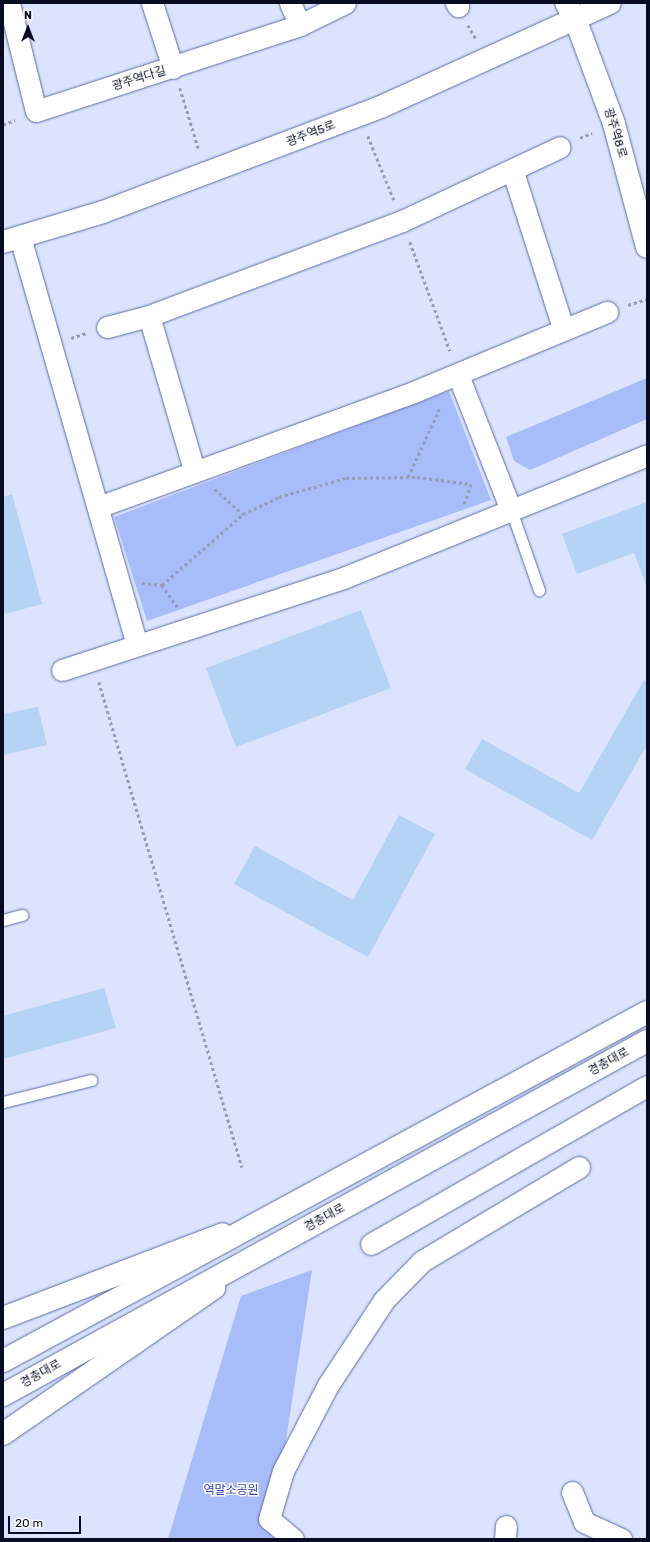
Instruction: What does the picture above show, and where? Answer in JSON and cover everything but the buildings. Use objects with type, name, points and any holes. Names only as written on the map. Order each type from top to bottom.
[{"type":"street","name":"광주역다길","points":[[9,3],[36,111],[173,68],[300,25],[345,3]]},
{"type":"street","points":[[152,3],[173,68]]},
{"type":"street","points":[[290,3],[300,25]]},
{"type":"street","name":"광주역5로","points":[[12,239],[103,212],[207,174],[383,106],[487,60],[571,12],[610,3]]},
{"type":"street","name":"광주역8로","points":[[571,12],[614,124],[647,247]]},
{"type":"street","points":[[107,327],[148,316],[395,224],[513,172],[560,148]]},
{"type":"street","points":[[513,172],[563,328]]},
{"type":"street","points":[[12,239],[51,344],[137,645]]},
{"type":"street","points":[[98,508],[194,470],[330,424],[458,374],[563,328],[606,312]]},
{"type":"street","points":[[148,316],[194,470]]},
{"type":"street","points":[[458,374],[511,510]]},
{"type":"street","points":[[62,670],[343,578],[647,455]]},
{"type":"street","points":[[3,1361],[647,1012]]},
{"type":"street","name":"경충대로","points":[[3,1395],[647,1041]]},
{"type":"street","points":[[371,1244],[647,1086]]},
{"type":"street","points":[[293,1539],[269,1520],[283,1471],[328,1385],[384,1300],[422,1261],[579,1167]]},
{"type":"street","points":[[3,1318],[273,1215]]},
{"type":"street","points":[[3,1434],[278,1243]]},
{"type":"street","points":[[572,1492],[584,1522],[621,1539]]},
{"type":"lane","points":[[511,510],[539,590]]},
{"type":"lane","points":[[3,920],[22,915]]},
{"type":"lane","points":[[3,1102],[91,1080]]},
{"type":"path","points":[[457,4],[487,60]]},
{"type":"path","points":[[173,68],[207,174]]},
{"type":"path","points":[[560,148],[614,124]]},
{"type":"path","points":[[51,344],[107,327]]},
{"type":"path","points":[[408,477],[442,403]]},
{"type":"path","points":[[464,528],[464,502],[471,484],[495,469]]},
{"type":"path","points":[[194,470],[243,514]]},
{"type":"path","points":[[120,584],[162,584],[243,514],[314,485],[346,478],[408,477],[471,484]]},
{"type":"path","points":[[162,584],[175,599],[186,629]]},
{"type":"path","points":[[93,660],[242,1167]]},
{"type":"green space","points":[[647,378],[647,419],[530,470],[514,461],[506,437]]},
{"type":"green space","points":[[449,391],[491,500],[147,621],[114,517]]},
{"type":"green space","name":"역말소공원","points":[[312,1270],[271,1539],[168,1539],[241,1296]]}]
